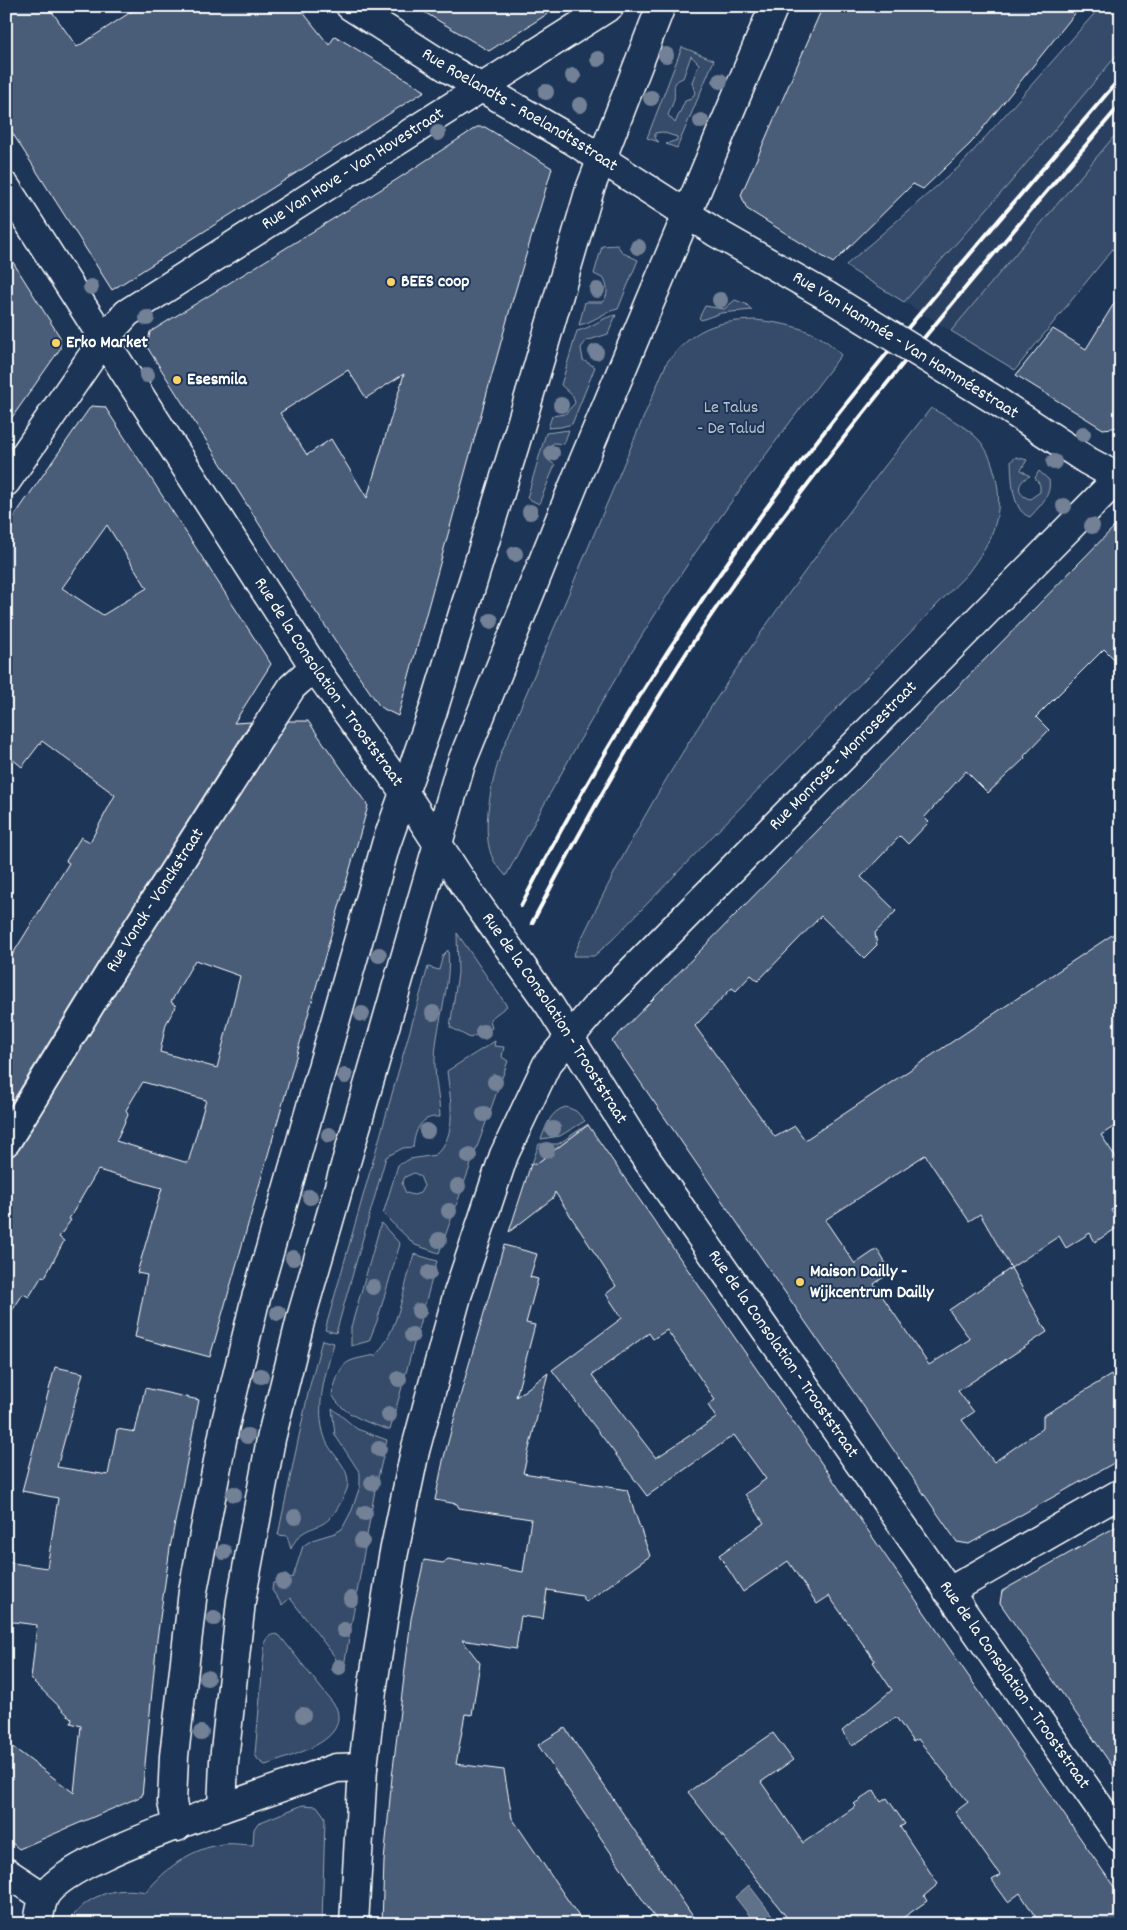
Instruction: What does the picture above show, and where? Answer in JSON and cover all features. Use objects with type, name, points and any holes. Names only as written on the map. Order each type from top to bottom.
[{"type":"street","name":"Rue Roelandts - Roelandtsstraat","points":[[350,6],[482,88],[601,158],[688,214]]},
{"type":"street","name":"Rue Van Hove - Van Hovestraat","points":[[6,482],[104,340],[127,313],[610,6]]},
{"type":"street","points":[[177,1827],[172,1802],[174,1756],[193,1591],[224,1430],[254,1305],[386,844],[433,711],[516,441],[590,189],[659,6]]},
{"type":"street","points":[[222,1808],[224,1761],[241,1601],[271,1439],[301,1318],[465,754],[581,467],[774,6]]},
{"type":"street","name":"Rue de la Consolation - Trooststraat","points":[[6,187],[314,667],[404,792],[438,845],[550,1006],[638,1147],[1121,1838]]},
{"type":"street","name":"Rue Van Hammée - Van Hamméestraat","points":[[688,214],[827,296],[995,400],[1088,461],[1120,477]]},
{"type":"street","name":"Rue Monrose - Monrosestraat","points":[[354,1924],[363,1767],[372,1691],[393,1557],[414,1450],[457,1296],[504,1155],[547,1064],[594,1009],[1120,477]]},
{"type":"street","name":"Rue Vonck - Vonckstraat","points":[[6,1142],[131,938],[292,686],[314,667]]},
{"type":"street","points":[[948,1592],[1121,1493]]},
{"type":"street","points":[[38,1924],[44,1898],[59,1881],[82,1866],[222,1808],[336,1768],[363,1767]]},
{"type":"street","points":[[6,1872],[44,1898]]},
{"type":"shaded area","points":[[1121,50],[1121,128],[951,331],[904,302],[1010,183]]},
{"type":"shaded area","points":[[749,1885],[779,1924],[756,1924],[735,1897]]},
{"type":"green space","points":[[1101,6],[1121,6],[1121,50],[1010,183],[904,302],[850,269],[846,265],[960,166]]},
{"type":"green space","points":[[682,47],[714,60],[677,148],[666,144],[677,140],[677,137],[662,132],[655,133],[655,138],[659,142],[647,138]],"holes":[[[691,56],[699,64],[692,82],[695,93],[691,99],[685,101],[675,123],[668,115],[674,99],[675,84],[683,78]]]},
{"type":"green space","points":[[1121,128],[1121,239],[1015,370],[951,331]]},
{"type":"green space","points":[[617,245],[623,253],[638,260],[618,309],[579,325],[585,302],[602,302],[607,294],[604,279],[594,274],[602,246]]},
{"type":"green space","points":[[735,300],[746,304],[752,310],[721,313],[701,320],[699,318],[705,306],[724,309]]},
{"type":"green space","points":[[616,315],[608,334],[586,341],[581,348],[583,360],[595,367],[572,424],[548,428],[552,416],[565,414],[575,403],[573,396],[561,385],[577,331]]},
{"type":"green space","name":"Le Talus - De Talud","points":[[756,320],[780,323],[802,329],[823,339],[841,355],[729,505],[667,595],[595,714],[506,876],[494,861],[490,850],[487,822],[494,777],[501,753],[667,362],[687,341],[706,329],[728,322]]},
{"type":"green space","points":[[931,408],[968,430],[979,440],[989,456],[997,483],[998,511],[995,524],[984,549],[967,574],[611,941],[594,956],[573,956],[607,886],[644,818],[730,678],[828,540]]},
{"type":"green space","points":[[569,430],[564,444],[554,443],[546,448],[547,459],[555,465],[539,504],[527,498],[546,433]]},
{"type":"green space","points":[[1016,457],[1027,460],[1021,470],[1030,476],[1020,484],[1020,491],[1025,497],[1030,499],[1040,492],[1040,485],[1035,478],[1039,471],[1049,480],[1047,496],[1030,517],[1019,508],[1014,493],[1011,461]]},
{"type":"green space","points":[[457,933],[507,1006],[490,1019],[492,1028],[470,1038],[450,1027],[458,973]]},
{"type":"green space","points":[[448,950],[448,979],[435,1051],[435,1072],[440,1117],[428,1118],[420,1125],[415,1135],[413,1147],[403,1148],[386,1157],[336,1333],[325,1330],[428,967],[439,970],[443,955]]},
{"type":"green space","points":[[495,1041],[494,1046],[504,1047],[502,1057],[508,1061],[439,1253],[415,1245],[383,1214],[398,1165],[410,1159],[435,1155],[443,1147],[450,1127],[451,1116],[447,1071]],"holes":[[[414,1173],[420,1176],[424,1186],[420,1193],[414,1195],[406,1193],[402,1184],[405,1177]]]},
{"type":"green space","points":[[566,1107],[576,1111],[585,1121],[560,1136],[541,1139],[553,1115]]},
{"type":"green space","points":[[588,1124],[530,1169],[539,1144],[558,1144]]},
{"type":"green space","points":[[381,1223],[400,1244],[377,1321],[369,1341],[351,1346],[351,1327]]},
{"type":"green space","points":[[414,1254],[437,1261],[390,1430],[349,1413],[336,1401],[332,1394],[338,1374],[345,1364],[376,1355],[384,1345],[400,1307]]},
{"type":"green space","points":[[322,1340],[334,1343],[322,1390],[322,1426],[328,1444],[347,1475],[347,1489],[335,1512],[329,1519],[304,1532],[295,1541],[291,1549],[287,1536],[278,1535],[309,1389]]},
{"type":"green space","points":[[332,1408],[357,1429],[387,1440],[375,1490],[344,1666],[338,1672],[331,1669],[336,1661],[335,1657],[290,1598],[282,1605],[272,1590],[273,1583],[293,1577],[303,1546],[312,1540],[342,1529],[352,1510],[360,1486],[360,1473],[335,1435]]},
{"type":"green space","points":[[276,1634],[280,1636],[336,1707],[338,1719],[335,1729],[318,1744],[265,1765],[258,1760],[255,1754],[265,1641],[269,1636]]},
{"type":"green space","points":[[303,1805],[317,1806],[325,1817],[322,1924],[68,1924],[83,1906],[101,1895],[123,1890],[146,1892],[169,1869],[196,1852],[222,1844],[253,1845],[254,1829],[258,1823]]},
{"type":"building","points":[[6,6],[48,6],[77,47],[140,6],[298,6],[329,45],[335,36],[425,91],[112,290],[6,123]]},
{"type":"building","points":[[414,6],[560,6],[489,51]]},
{"type":"building","points":[[823,6],[1081,6],[971,143],[923,189],[913,184],[833,263],[747,209],[741,195]]},
{"type":"building","points":[[477,127],[485,127],[552,168],[512,302],[398,716],[380,707],[299,587],[147,347],[150,332],[396,180]],"holes":[[[348,370],[366,398],[404,374],[367,498],[331,439],[307,455],[280,413]]]},
{"type":"building","points":[[6,251],[60,337],[60,349],[6,426]]},
{"type":"building","points":[[1121,292],[1121,427],[1103,429],[1016,375],[1053,329],[1086,349]]},
{"type":"building","points":[[91,406],[105,407],[271,664],[234,723],[251,722],[118,930],[6,1112],[6,965],[69,863],[66,861],[81,837],[90,842],[115,795],[42,741],[22,767],[6,754],[6,528]],"holes":[[[107,525],[147,588],[103,615],[62,588]]]},
{"type":"building","points":[[1121,520],[1121,666],[1104,649],[1036,717],[1049,730],[1024,756],[1025,758],[988,793],[966,771],[924,818],[929,822],[908,844],[900,836],[861,877],[896,911],[875,933],[877,945],[864,958],[821,916],[758,981],[751,975],[736,991],[732,988],[695,1026],[775,1137],[795,1126],[805,1140],[1121,929],[1121,1122],[1101,1135],[1121,1165],[1121,1204],[1111,1210],[1120,1226],[1095,1242],[1090,1233],[1066,1248],[1059,1236],[1011,1268],[1047,1332],[958,1391],[974,1412],[962,1420],[994,1462],[1043,1428],[1043,1416],[1111,1375],[1121,1393],[1121,1459],[969,1544],[957,1542],[612,1041]],"holes":[[[925,1155],[969,1221],[980,1214],[1011,1268],[949,1310],[970,1339],[929,1365],[874,1284],[891,1272],[877,1249],[855,1264],[825,1220]]]},
{"type":"building","points":[[288,721],[308,721],[368,806],[210,1357],[135,1337],[147,1275],[137,1273],[162,1188],[98,1170],[69,1219],[71,1220],[59,1237],[64,1241],[45,1277],[42,1276],[29,1297],[23,1294],[6,1320],[6,1158],[14,1155],[19,1150],[144,946]],"holes":[[[195,960],[240,976],[217,1068],[160,1052],[166,1024],[176,1006],[171,1002]],[[143,1082],[206,1100],[188,1163],[116,1141],[128,1115],[126,1110]]]},
{"type":"building","points":[[588,1125],[1121,1897],[1121,1924],[1040,1924],[1020,1893],[1008,1902],[992,1880],[1000,1875],[955,1812],[968,1802],[918,1739],[913,1742],[896,1717],[852,1746],[842,1731],[892,1690],[873,1662],[875,1661],[829,1596],[817,1604],[788,1561],[743,1592],[719,1555],[764,1523],[745,1494],[766,1479],[734,1435],[647,1496],[552,1370],[622,1318],[606,1294],[616,1286],[555,1192],[553,1198],[509,1232],[531,1164],[536,1164]],"holes":[[[667,1330],[715,1400],[708,1405],[716,1418],[656,1458],[592,1375],[649,1333],[653,1339]]]},
{"type":"building","points":[[504,1245],[537,1254],[530,1277],[538,1279],[526,1323],[535,1325],[516,1397],[548,1373],[523,1473],[627,1490],[650,1556],[586,1602],[582,1596],[547,1590],[543,1619],[521,1616],[516,1649],[462,1640],[480,1663],[472,1715],[465,1714],[456,1764],[504,1770],[512,1818],[584,1924],[382,1924],[384,1861],[392,1777],[411,1619],[424,1560],[443,1563],[448,1559],[523,1572],[531,1519],[459,1508],[457,1504],[435,1500],[443,1461],[467,1371]]},
{"type":"building","points":[[55,1367],[83,1373],[57,1467],[108,1475],[117,1429],[135,1432],[145,1388],[199,1400],[170,1548],[157,1639],[142,1796],[19,1849],[6,1838],[6,1742],[74,1793],[81,1726],[71,1723],[72,1719],[31,1679],[37,1625],[6,1621],[6,1562],[47,1568],[58,1498],[22,1491]]},
{"type":"building","points":[[1121,1524],[1121,1779],[1000,1603],[1002,1591]]},
{"type":"building","points":[[565,1728],[698,1924],[659,1924],[538,1745]]},
{"type":"building","points":[[773,1733],[793,1760],[761,1782],[803,1843],[856,1806],[854,1804],[874,1790],[881,1802],[887,1798],[905,1824],[900,1827],[938,1884],[924,1896],[927,1901],[894,1924],[792,1924],[688,1792]]},
{"type":"railway","points":[[521,906],[546,857],[628,715],[687,622],[749,532],[884,357],[1121,77]]},
{"type":"railway","points":[[532,923],[630,745],[672,675],[733,584],[840,443],[958,296],[1121,104]]},
{"type":"place","name":"BEES coop","points":[[391,282]]},
{"type":"place","name":"Erko Market","points":[[56,343]]},
{"type":"place","name":"Esesmila","points":[[177,380]]},
{"type":"place","name":"Maison Dailly - Wijkcentrum Dailly","points":[[800,1282]]}]
